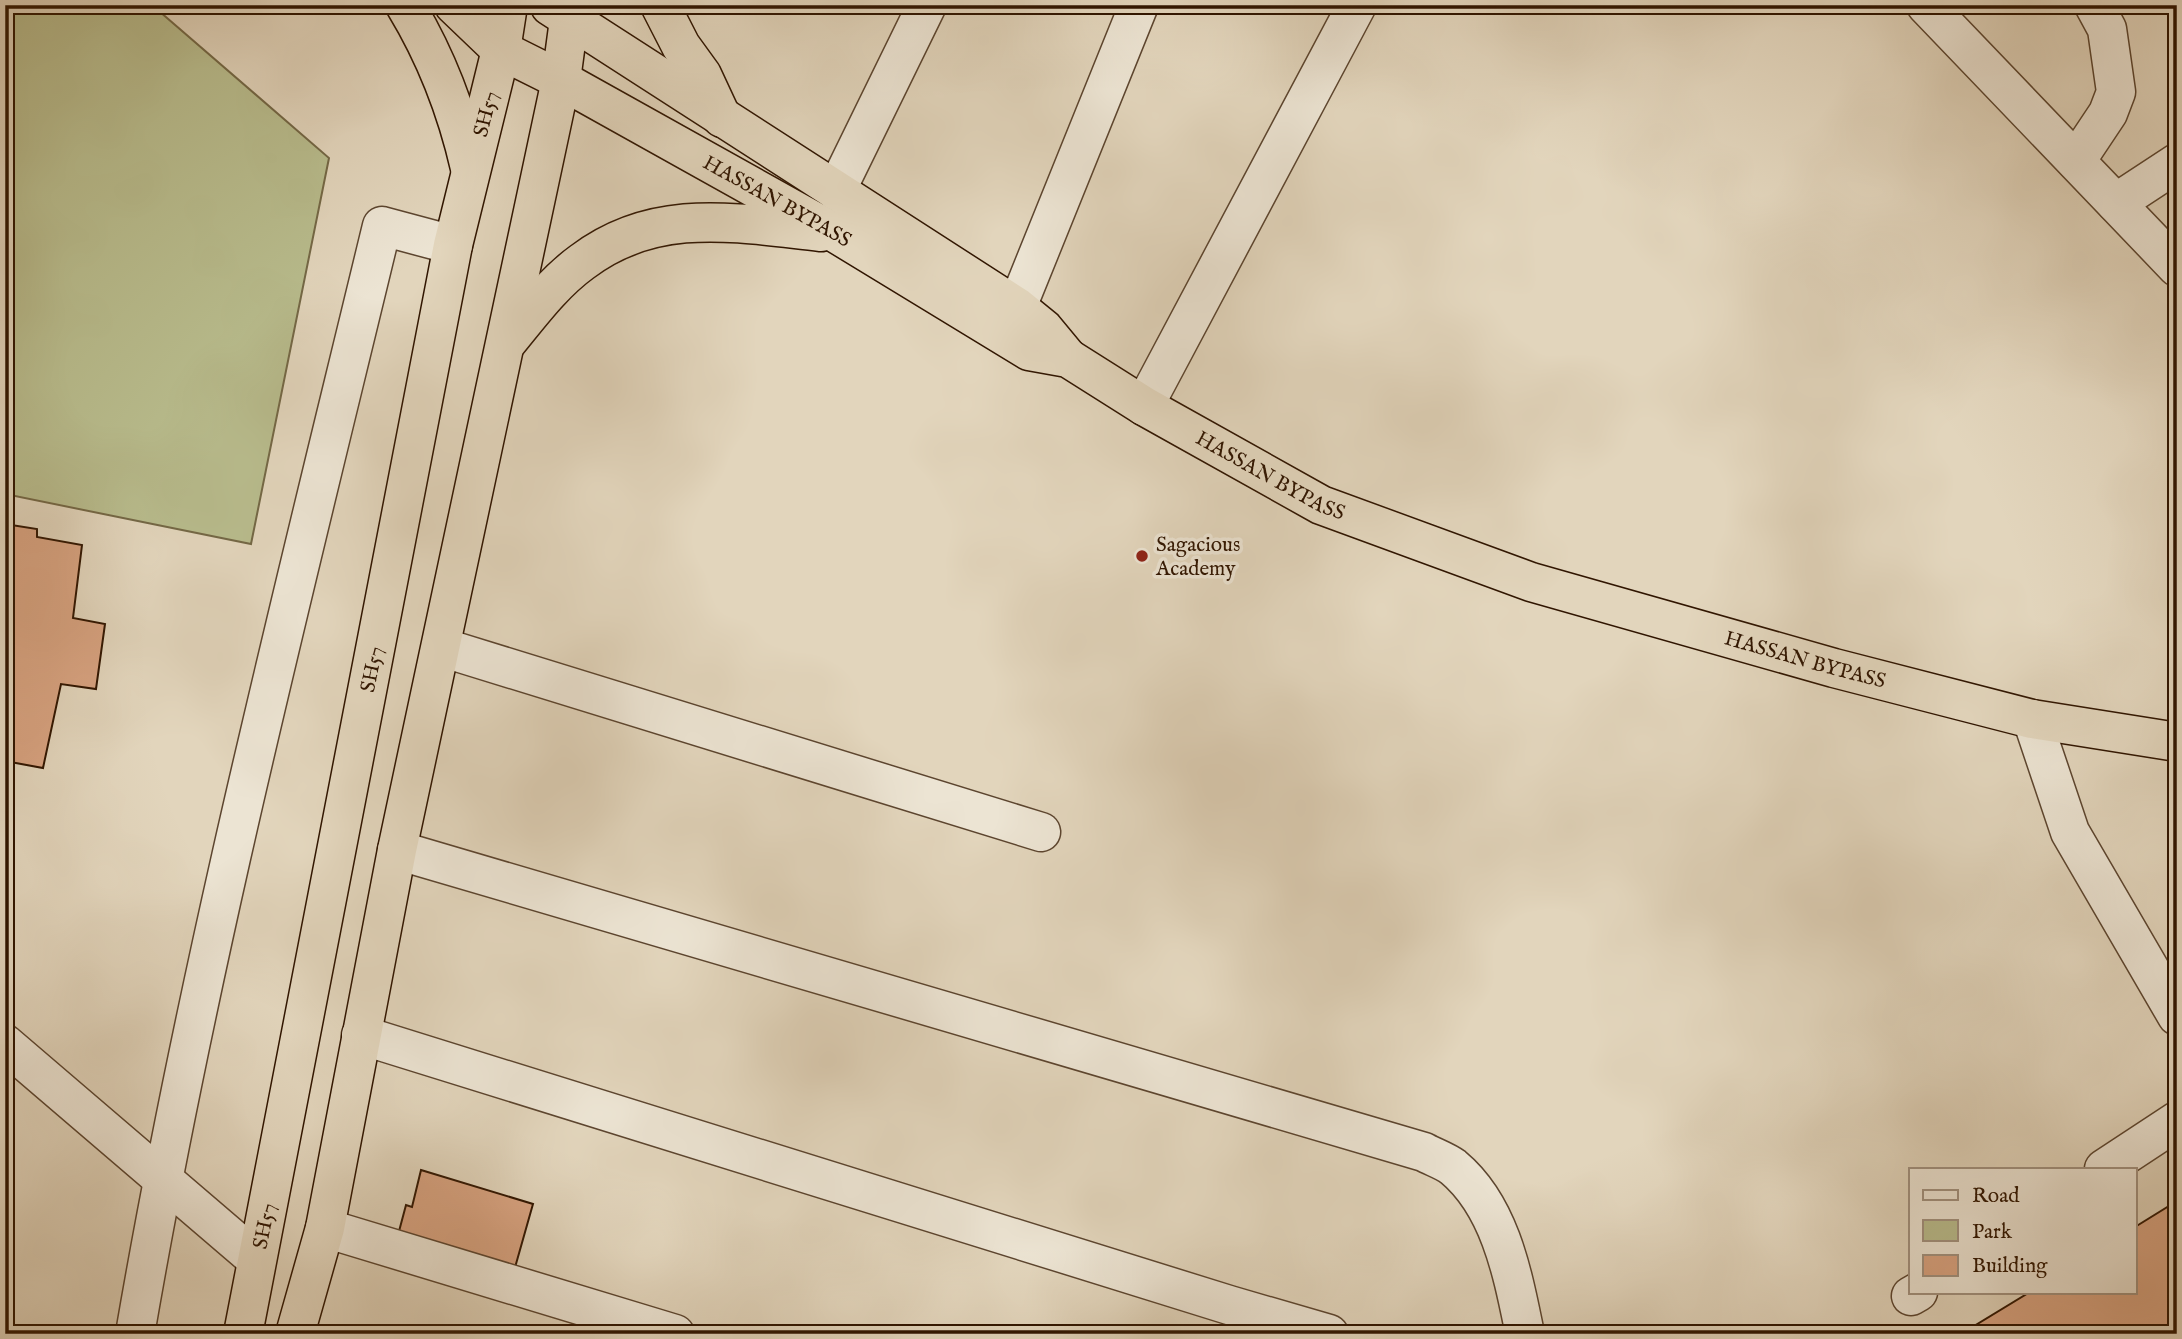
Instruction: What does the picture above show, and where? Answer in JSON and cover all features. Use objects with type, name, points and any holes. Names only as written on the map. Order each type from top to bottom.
[{"type":"highway","points":[[405,5],[439,71],[460,125],[471,173]]},
{"type":"highway","name":"HASSAN BYPASS","points":[[454,5],[501,50],[561,80],[837,234],[1029,351],[1068,358],[1143,406],[1321,505],[1531,582],[1834,667],[2032,719],[2177,742]]},
{"type":"highway","name":"SH57","points":[[243,1334],[453,245],[501,50],[508,5]]},
{"type":"highway","points":[[660,5],[681,46],[702,75],[722,118]]},
{"type":"highway","points":[[563,10],[722,118],[1017,307],[1044,329],[1068,358]]},
{"type":"highway","points":[[299,1332],[325,1228],[394,863],[561,80],[563,10]]},
{"type":"highway","points":[[506,344],[551,290],[582,262],[616,241],[651,228],[700,221],[837,234]]},
{"type":"highway","points":[[333,862],[394,863]]},
{"type":"street","points":[[836,191],[927,5]]},
{"type":"street","points":[[1017,307],[1139,5]]},
{"type":"street","points":[[1143,406],[1357,5]]},
{"type":"street","points":[[1926,5],[2177,267]]},
{"type":"street","points":[[2077,161],[2108,113],[2116,92],[2107,29],[2094,5]]},
{"type":"street","points":[[2116,202],[2177,163]]},
{"type":"street","points":[[135,1334],[162,1178],[241,812],[382,226],[453,245]]},
{"type":"street","points":[[441,647],[1041,832]]},
{"type":"street","points":[[2032,719],[2070,832],[2177,1016]]},
{"type":"street","points":[[394,863],[1424,1152],[1451,1165],[1474,1189],[1506,1248],[1525,1334]]},
{"type":"street","points":[[360,1035],[1329,1334]]},
{"type":"street","points":[[5,1044],[256,1259]]},
{"type":"street","points":[[2106,1168],[2177,1121]]},
{"type":"street","points":[[325,1228],[675,1334]]},
{"type":"green space","points":[[5,5],[152,5],[329,158],[251,544],[5,494]]},
{"type":"building","points":[[5,524],[37,529],[37,537],[82,545],[73,618],[105,624],[96,689],[61,684],[43,768],[5,761]]},
{"type":"building","points":[[421,1170],[533,1204],[514,1271],[398,1235],[406,1205],[412,1207]]},
{"type":"building","points":[[2177,1201],[2177,1334],[1961,1334],[2027,1294],[2136,1294],[2136,1226]]},
{"type":"place","name":"Sagacious Academy","points":[[1142,556]]}]
